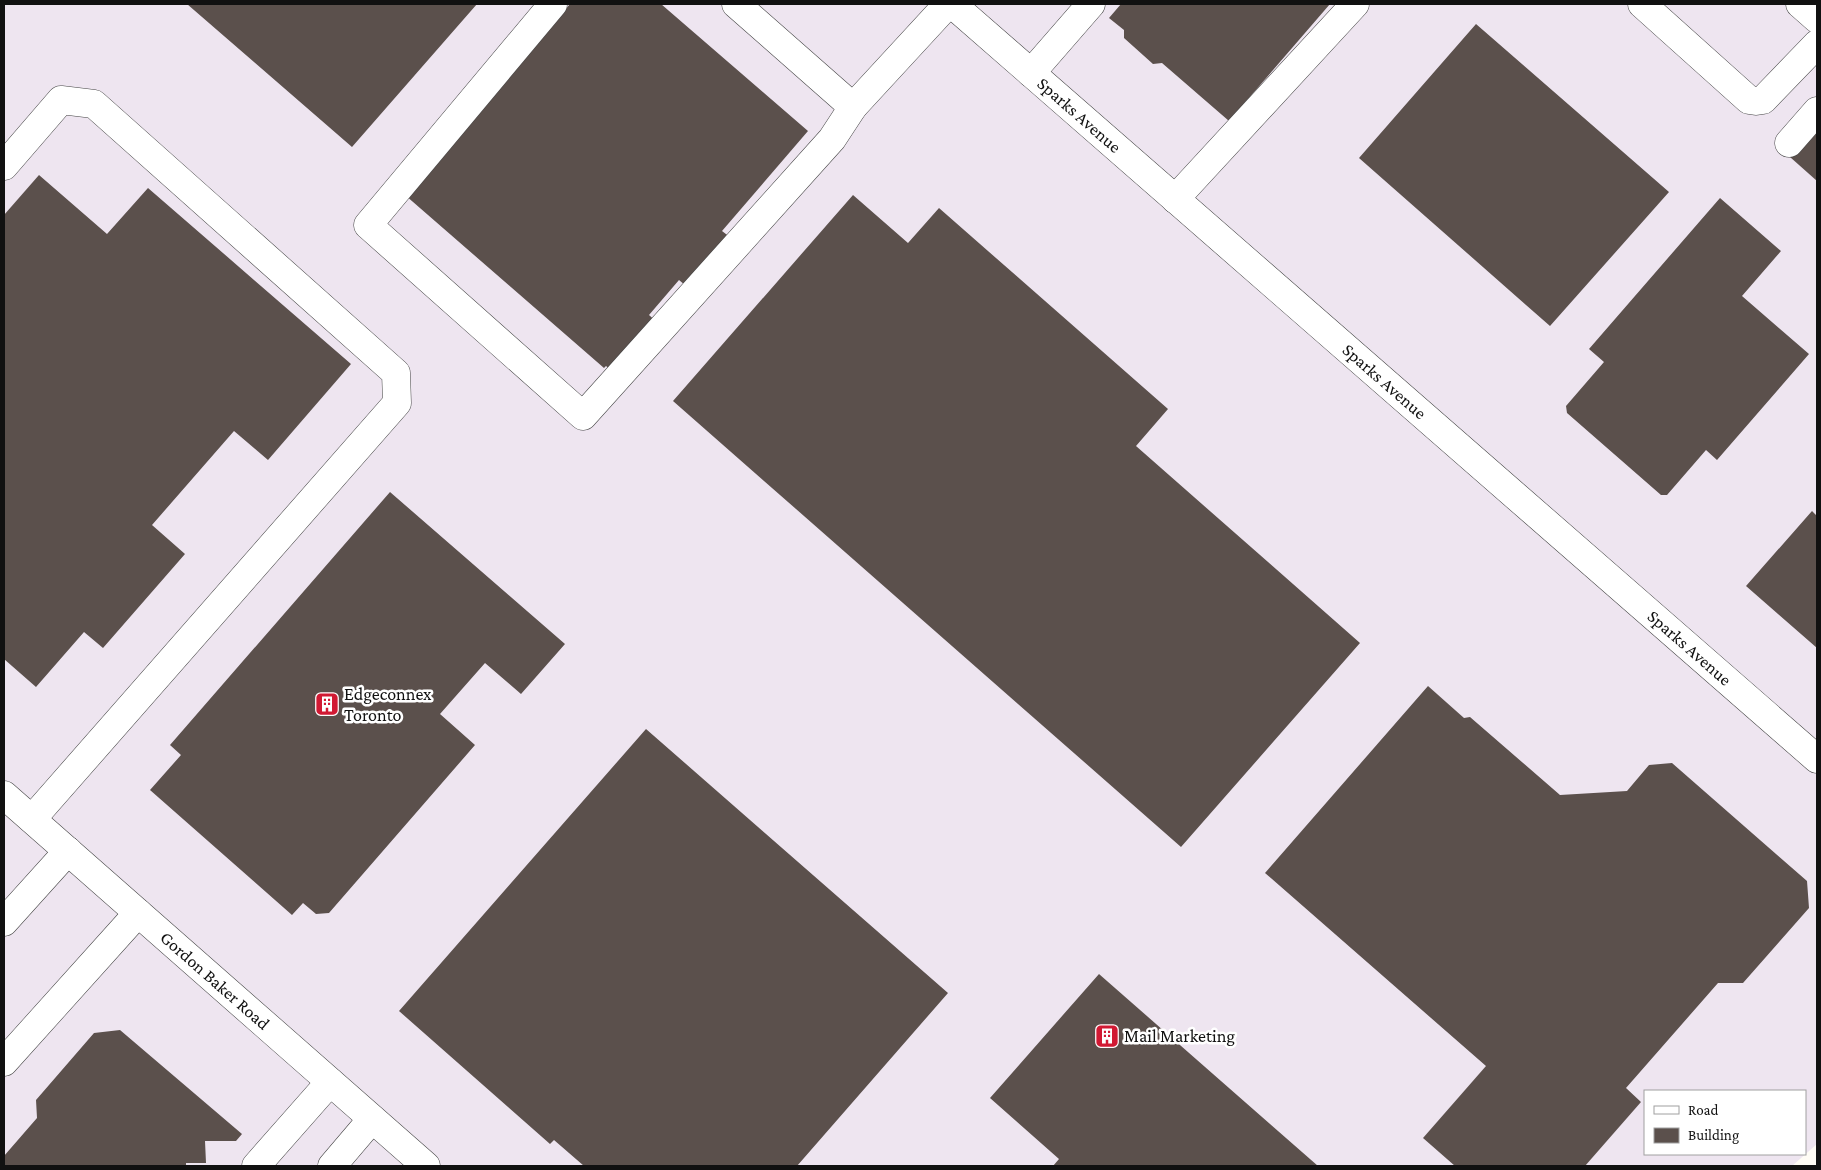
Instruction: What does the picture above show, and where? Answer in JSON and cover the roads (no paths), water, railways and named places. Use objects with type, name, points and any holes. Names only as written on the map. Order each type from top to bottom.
[{"type":"street","points":[[552,4],[368,225],[583,416],[832,138],[853,107],[953,4]]},
{"type":"street","points":[[736,4],[853,107]]},
{"type":"street","name":"Sparks Avenue","points":[[953,4],[1817,759]]},
{"type":"street","points":[[1031,73],[1091,4]]},
{"type":"street","points":[[1175,199],[1354,4]]},
{"type":"street","points":[[1642,4],[1749,100],[1756,102],[1763,100],[1772,92],[1817,44]]},
{"type":"street","points":[[1800,4],[1817,19]]},
{"type":"street","points":[[4,166],[60,100],[94,104],[396,372],[397,402],[32,819]]},
{"type":"street","points":[[1789,143],[1817,111]]},
{"type":"street","name":"Gordon Baker Road","points":[[4,795],[426,1166]]},
{"type":"street","points":[[4,922],[68,851]]},
{"type":"street","points":[[4,1062],[138,913]]},
{"type":"street","points":[[256,1166],[330,1082]]},
{"type":"street","points":[[332,1166],[372,1119]]},
{"type":"place","name":"Edgeconnex Toronto","points":[[327,704]]},
{"type":"place","name":"Mail Marketing","points":[[1107,1036]]}]
